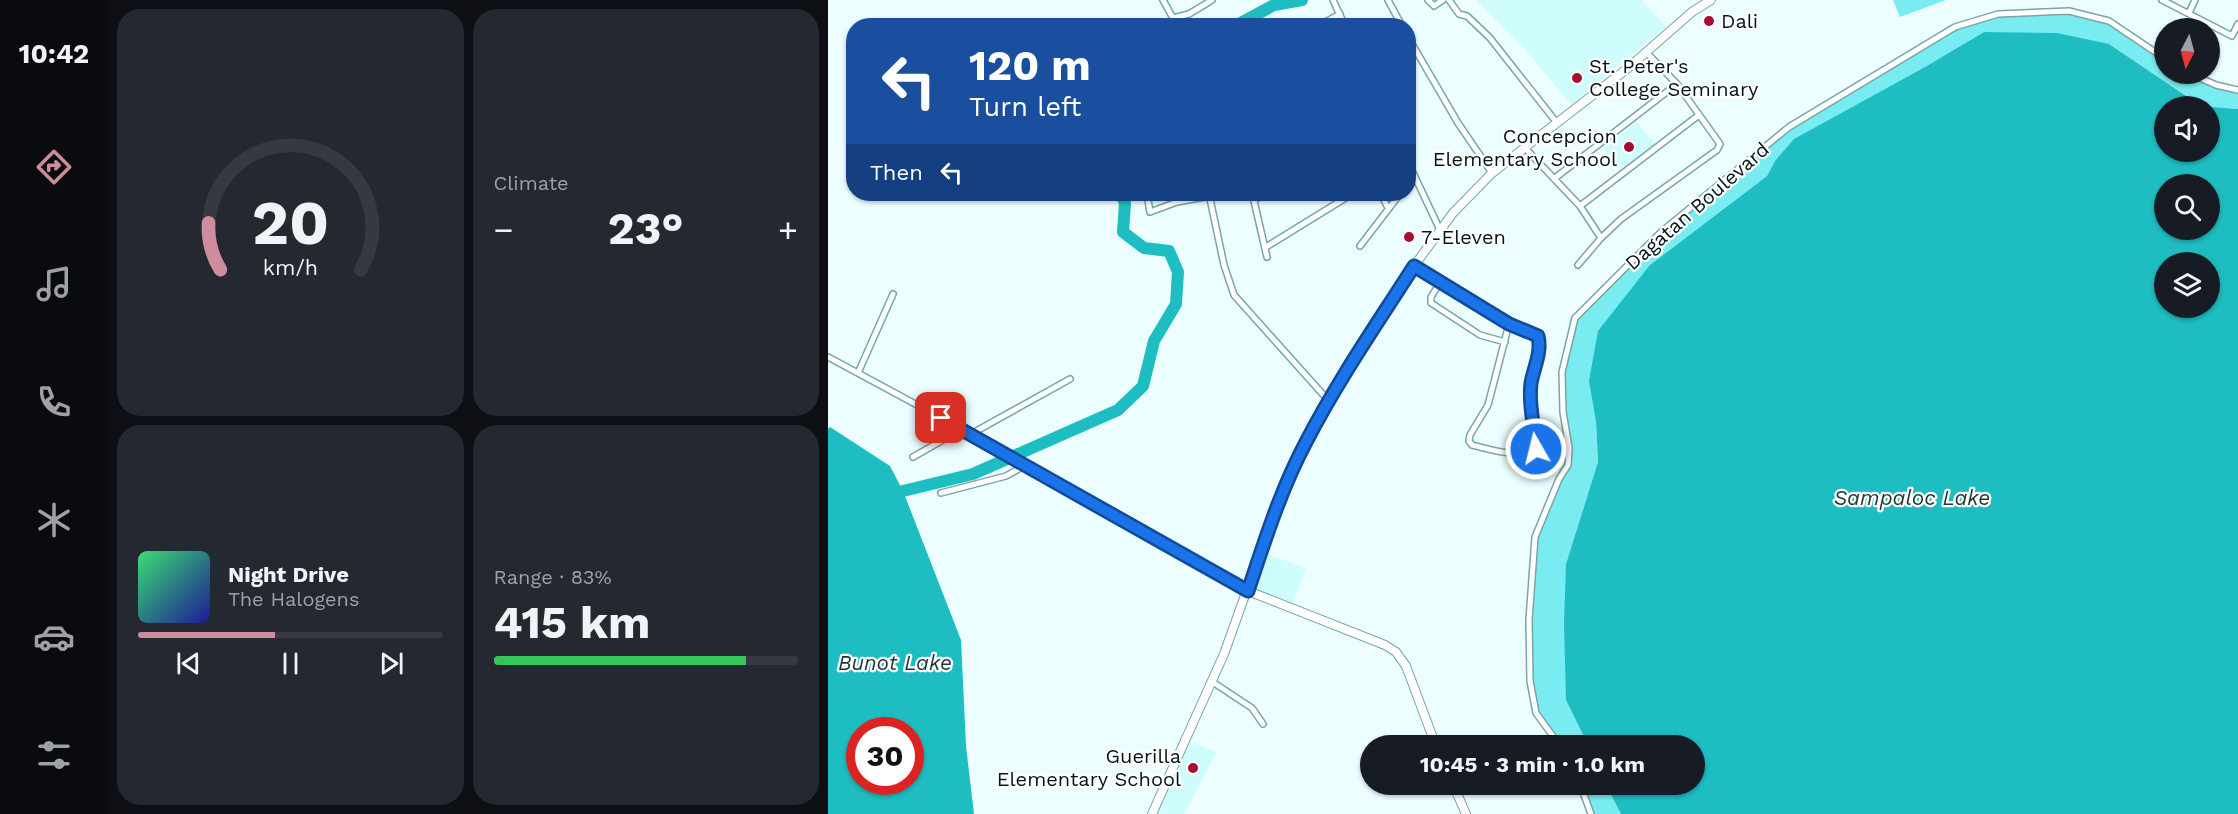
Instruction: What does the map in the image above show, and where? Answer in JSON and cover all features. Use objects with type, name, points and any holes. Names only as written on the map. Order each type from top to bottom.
[{"type":"main road","points":[[1152,814],[1224,654],[1279,500],[1305,444],[1328,400],[1414,266],[1453,213],[1492,174],[1558,124],[1692,12],[1711,0]]},
{"type":"main road","points":[[1248,591],[1385,645],[1396,652],[1410,676],[1432,735]]},
{"type":"main road","points":[[1458,795],[1466,814]]},
{"type":"street","points":[[1163,0],[1173,18],[1189,14],[1209,1]]},
{"type":"street","points":[[1333,0],[1342,18]]},
{"type":"street","points":[[1388,0],[1398,18]]},
{"type":"street","points":[[1428,0],[1434,6],[1443,0]]},
{"type":"street","points":[[1449,0],[1459,14],[1467,16],[1490,38],[1558,124]]},
{"type":"street","points":[[2162,0],[2232,36],[2238,24]]},
{"type":"street","points":[[2189,13],[2195,0]]},
{"type":"street","name":"Dagatan Boulevard","points":[[1552,735],[1536,713],[1530,681],[1529,610],[1535,537],[1559,479],[1569,465],[1569,448],[1563,412],[1562,372],[1575,318],[1661,232],[1789,127],[1955,27],[1998,14],[2069,11],[2109,21],[2154,51]]},
{"type":"street","points":[[1333,18],[1340,14]]},
{"type":"street","points":[[1416,51],[1458,123],[1492,174]]},
{"type":"street","points":[[1578,265],[1621,219],[1717,150],[1720,144],[1677,84],[1646,52]]},
{"type":"street","points":[[1555,178],[1677,84]]},
{"type":"street","points":[[2214,84],[2238,90]]},
{"type":"street","points":[[1580,206],[1699,115]]},
{"type":"street","points":[[1526,149],[1580,206],[1601,238]]},
{"type":"street","points":[[1416,179],[1440,230]]},
{"type":"street","points":[[1148,201],[1150,212],[1182,201]]},
{"type":"street","points":[[1210,201],[1224,265],[1234,295],[1328,400]]},
{"type":"street","points":[[1254,201],[1267,257]]},
{"type":"street","points":[[1266,247],[1341,201]]},
{"type":"street","points":[[1384,201],[1388,208]]},
{"type":"street","points":[[1360,246],[1394,201]]},
{"type":"street","points":[[1414,266],[1509,324],[1538,336],[1540,343],[1531,384],[1531,420],[1536,449],[1532,453],[1518,454],[1483,448],[1472,445],[1469,441],[1470,435],[1488,405],[1509,324]]},
{"type":"street","points":[[1440,281],[1431,297],[1431,303],[1480,335],[1505,342]]},
{"type":"street","points":[[858,373],[893,294]]},
{"type":"street","points":[[828,357],[971,434],[1248,591]]},
{"type":"street","points":[[971,434],[1070,379]]},
{"type":"street","points":[[913,457],[962,429]]},
{"type":"street","points":[[941,493],[1006,476],[1026,465]]},
{"type":"street","points":[[1211,681],[1252,708],[1263,724]]},
{"type":"street","points":[[1584,795],[1592,814]]},
{"type":"shaded area","name":"St. Peter's College Seminary","points":[[1477,0],[1641,0],[1666,26],[1572,105],[1526,51]]},
{"type":"shaded area","points":[[1893,0],[1946,0],[1900,17]]},
{"type":"shaded area","points":[[2069,11],[2109,21],[2154,51],[2154,74],[2109,44],[1984,32],[1775,161],[1767,176],[1650,265],[1596,421],[1598,462],[1566,564],[1566,700],[1583,735],[1552,735],[1536,713],[1530,681],[1529,620],[1535,537],[1559,479],[1568,465],[1562,372],[1575,318],[1661,232],[1789,127],[1955,27],[1998,14]]},
{"type":"shaded area","points":[[2168,84],[2214,84],[2238,90],[2238,109],[2220,108],[2220,96],[2186,96]]},
{"type":"shaded area","name":"Concepcion Elementary School","points":[[1637,122],[1656,146],[1621,172],[1603,148]]},
{"type":"shaded area","points":[[1267,554],[1306,568],[1293,603],[1255,589]]},
{"type":"shaded area","name":"Guerilla Elementary School","points":[[1194,743],[1217,752],[1184,814],[1161,814],[1157,811],[1186,746],[1191,748]]},
{"type":"shaded area","points":[[1584,795],[1611,795],[1621,814],[1591,814]]},
{"type":"water","name":"Sampaloc Lake","points":[[1984,32],[2057,33],[2109,44],[2154,74],[2154,84],[2168,84],[2186,96],[2154,96],[2154,162],[2220,162],[2220,108],[2238,109],[2238,814],[1621,814],[1611,795],[1705,795],[1705,735],[1583,735],[1566,700],[1564,624],[1566,564],[1598,462],[1596,421],[1589,381],[1598,331],[1650,265],[1767,176],[1775,161],[1794,139]]},
{"type":"water","name":"Bunot Lake","points":[[830,427],[890,466],[903,491],[961,640],[966,746],[974,814],[828,814],[828,429]]},
{"type":"waterway","points":[[1250,18],[1274,5],[1302,0]]},
{"type":"waterway","points":[[903,491],[973,474],[1118,410],[1143,386],[1154,341],[1176,304],[1178,272],[1169,251],[1144,248],[1123,232],[1124,201]]},
{"type":"place","name":"Dali","points":[[1709,21]]},
{"type":"place","name":"St. Peter's College Seminary","points":[[1577,78]]},
{"type":"place","name":"Concepcion Elementary School","points":[[1629,147]]},
{"type":"place","name":"7-Eleven","points":[[1409,237]]},
{"type":"place","name":"Guerilla Elementary School","points":[[1193,768]]},
{"type":"route","points":[[941,418],[1248,591],[1279,500],[1305,444],[1328,400],[1414,266],[1509,324],[1538,336],[1539,354],[1531,384],[1530,400],[1536,449]]}]
